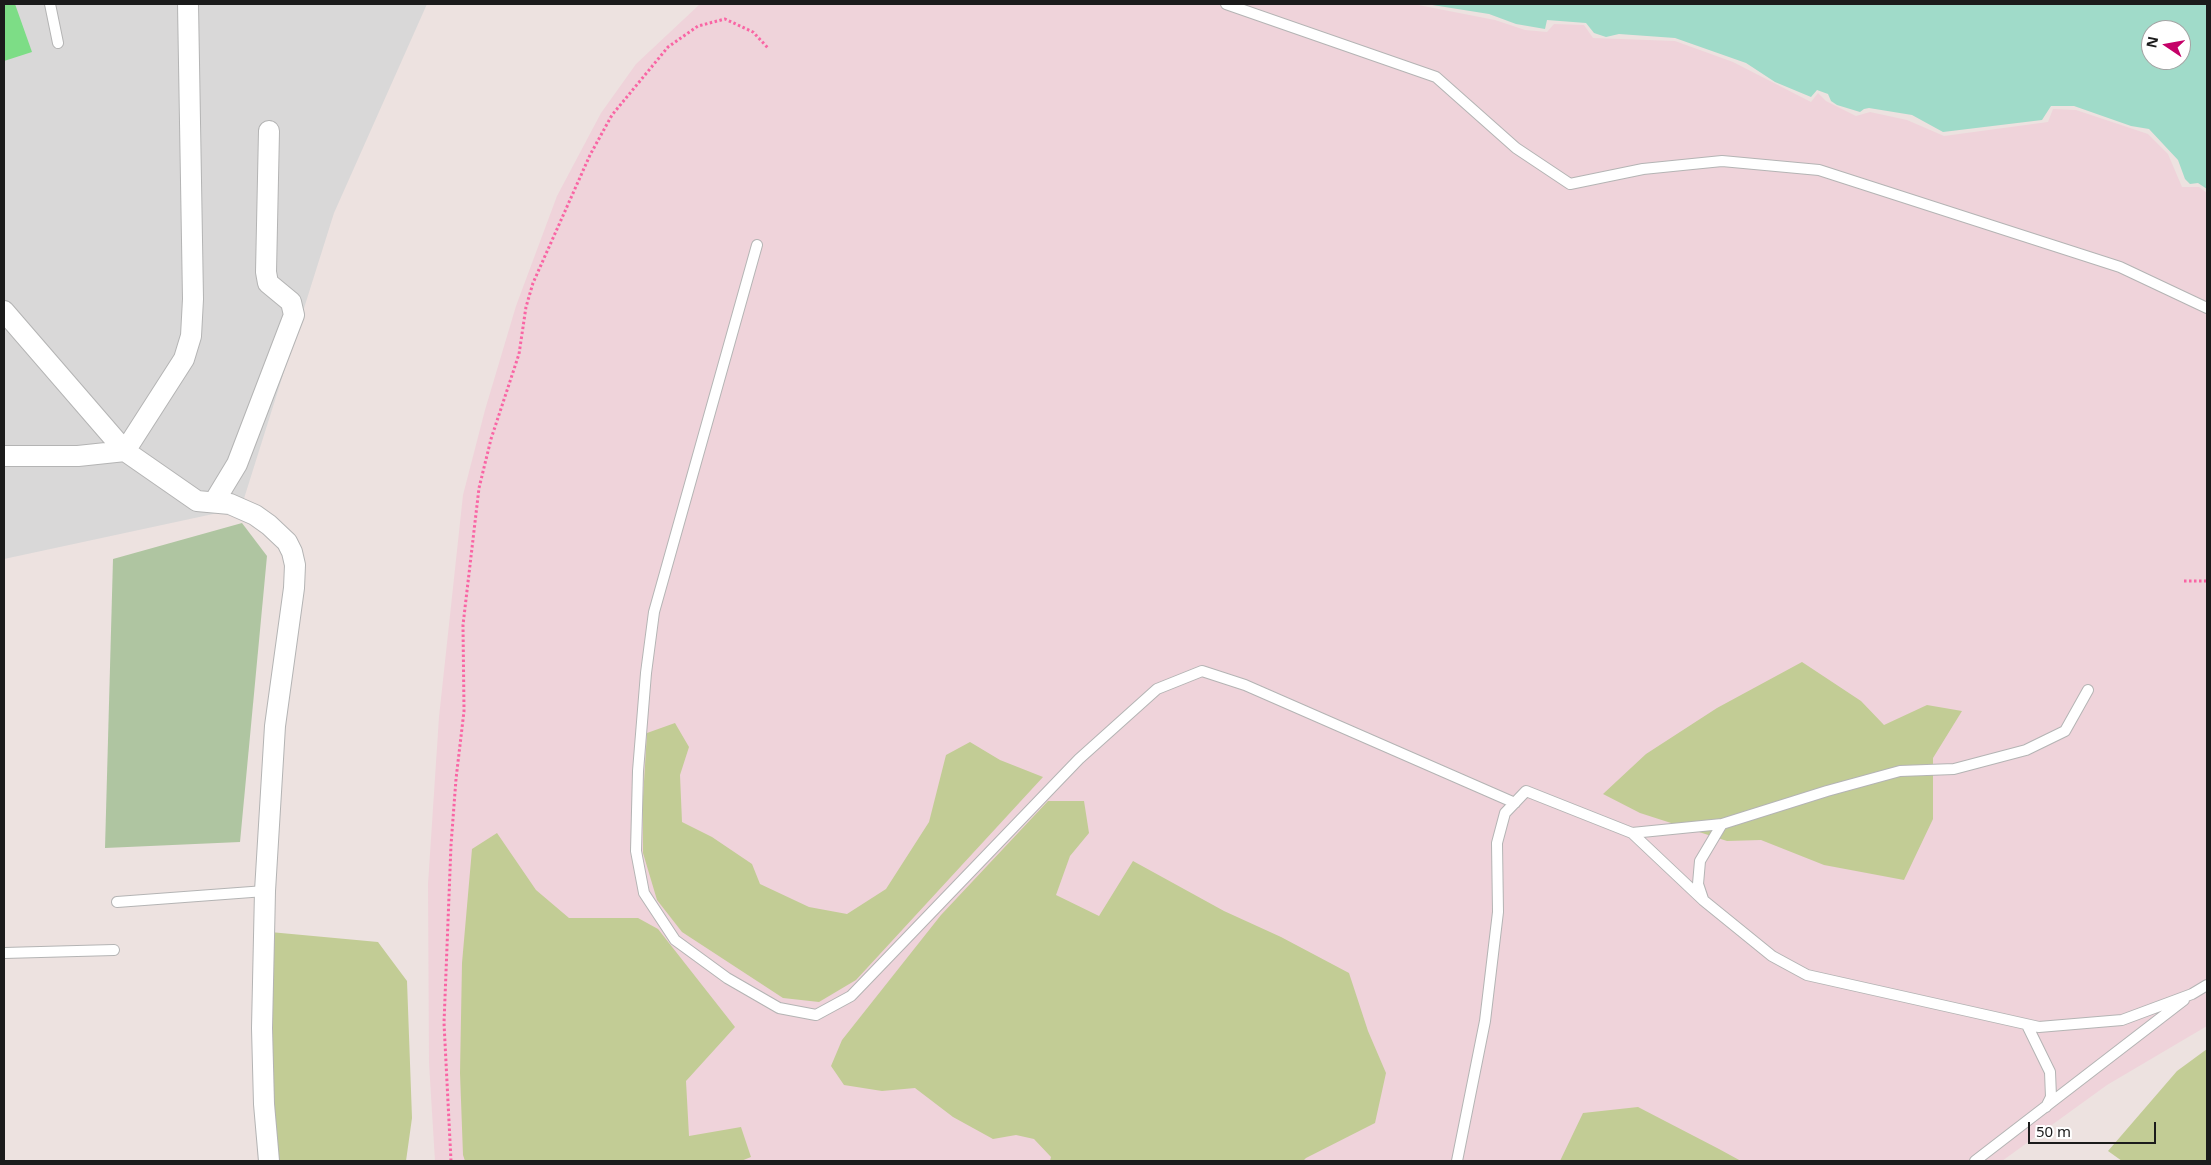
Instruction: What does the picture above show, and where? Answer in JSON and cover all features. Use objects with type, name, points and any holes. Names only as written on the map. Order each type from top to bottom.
[{"type":"street","points":[[125,451],[184,359],[191,336],[193,299],[188,4]]},
{"type":"street","points":[[214,502],[238,464],[294,315],[290,302],[268,284],[266,272],[269,131]]},
{"type":"street","points":[[4,311],[125,451],[197,501],[230,504],[269,524],[287,542],[292,552],[295,565],[294,588],[275,726],[265,891],[262,1028],[268,1161]]},
{"type":"street","points":[[4,456],[78,456],[125,451]]},
{"type":"lane","points":[[50,4],[58,42]]},
{"type":"lane","points":[[1226,4],[1436,77],[1516,148],[1570,184],[1643,169],[1722,161],[1819,170],[2120,268],[2207,308]]},
{"type":"lane","points":[[757,246],[654,612],[646,672],[638,780],[636,851],[644,893],[675,940],[727,978],[779,1008],[816,1015],[851,996],[1078,759],[1157,689],[1202,671],[1245,685],[1515,802]]},
{"type":"lane","points":[[1632,833],[1722,824],[1827,791],[1900,771],[1954,769],[2026,750],[2064,731],[2088,690]]},
{"type":"lane","points":[[1458,1161],[1485,1021],[1498,912],[1497,843],[1505,814],[1526,791],[1632,833],[1703,900],[1772,956],[1808,975],[2039,1028],[2122,1020],[2192,994]]},
{"type":"lane","points":[[1703,900],[1698,884],[1700,862],[1722,824]]},
{"type":"lane","points":[[117,902],[265,891]]},
{"type":"lane","points":[[4,953],[114,950]]},
{"type":"lane","points":[[1975,1161],[2192,994],[2207,985]]},
{"type":"lane","points":[[2027,1025],[2050,1072],[2051,1097],[2046,1107]]},
{"type":"path","points":[[451,1161],[444,1023],[451,845],[464,711],[463,625],[479,488],[491,440],[520,354],[528,299],[546,252],[590,155],[608,123],[668,47],[698,26],[725,19],[753,32],[768,48]]},
{"type":"path","points":[[2184,581],[2207,581]]},
{"type":"shaded area","points":[[4,4],[427,4],[334,213],[241,508],[4,559]]},
{"type":"shaded area","points":[[700,4],[1413,4],[1495,20],[1525,30],[1547,32],[1554,24],[1584,25],[1593,38],[1675,41],[1733,62],[1811,102],[1818,93],[1826,101],[1856,116],[1870,112],[1907,120],[1944,136],[2048,122],[2053,109],[2076,110],[2148,134],[2168,154],[2182,187],[2199,187],[2207,193],[2207,1026],[2107,1085],[2002,1161],[435,1161],[429,1063],[428,884],[439,717],[463,495],[485,410],[516,306],[557,196],[601,113],[636,64]]},
{"type":"shaded area","points":[[1426,4],[2207,4],[2207,189],[2198,183],[2190,184],[2185,179],[2178,160],[2149,129],[2131,126],[2074,106],[2051,106],[2042,120],[1943,132],[1912,115],[1869,108],[1860,112],[1837,105],[1831,101],[1828,94],[1817,90],[1811,97],[1775,82],[1746,63],[1675,38],[1619,34],[1606,37],[1594,33],[1586,23],[1547,20],[1545,29],[1516,24],[1489,14]]},
{"type":"shaded area","points":[[242,523],[267,556],[240,842],[105,848],[113,559]]},
{"type":"shaded area","points":[[1802,662],[1861,701],[1884,725],[1927,705],[1962,711],[1933,758],[1933,819],[1904,880],[1824,865],[1761,840],[1727,841],[1640,813],[1603,794],[1646,754],[1717,708]]},
{"type":"shaded area","points":[[675,723],[689,747],[680,775],[682,822],[712,837],[752,864],[760,884],[809,907],[847,914],[886,889],[929,822],[946,755],[970,742],[1000,760],[1043,777],[856,980],[819,1002],[783,998],[682,932],[657,900],[643,853],[643,798],[647,733]]},
{"type":"shaded area","points":[[1048,801],[1084,801],[1089,833],[1070,856],[1056,895],[1099,916],[1133,861],[1224,911],[1281,937],[1349,973],[1368,1031],[1386,1073],[1375,1123],[1303,1161],[1050,1161],[1051,1157],[1034,1139],[1016,1135],[993,1139],[953,1117],[915,1088],[882,1091],[844,1085],[831,1066],[842,1040],[941,915]]},
{"type":"shaded area","points":[[497,833],[536,890],[569,918],[638,918],[658,929],[735,1027],[686,1081],[689,1136],[741,1127],[751,1157],[741,1161],[465,1161],[463,1155],[460,1073],[462,963],[472,849]]},
{"type":"shaded area","points":[[270,932],[378,942],[407,981],[412,1118],[406,1161],[274,1161]]},
{"type":"shaded area","points":[[2207,1049],[2207,1161],[2122,1161],[2108,1151],[2177,1071]]},
{"type":"shaded area","points":[[1638,1107],[1741,1161],[1560,1161],[1583,1113]]},
{"type":"green space","points":[[4,4],[15,4],[32,52],[4,61]]}]
